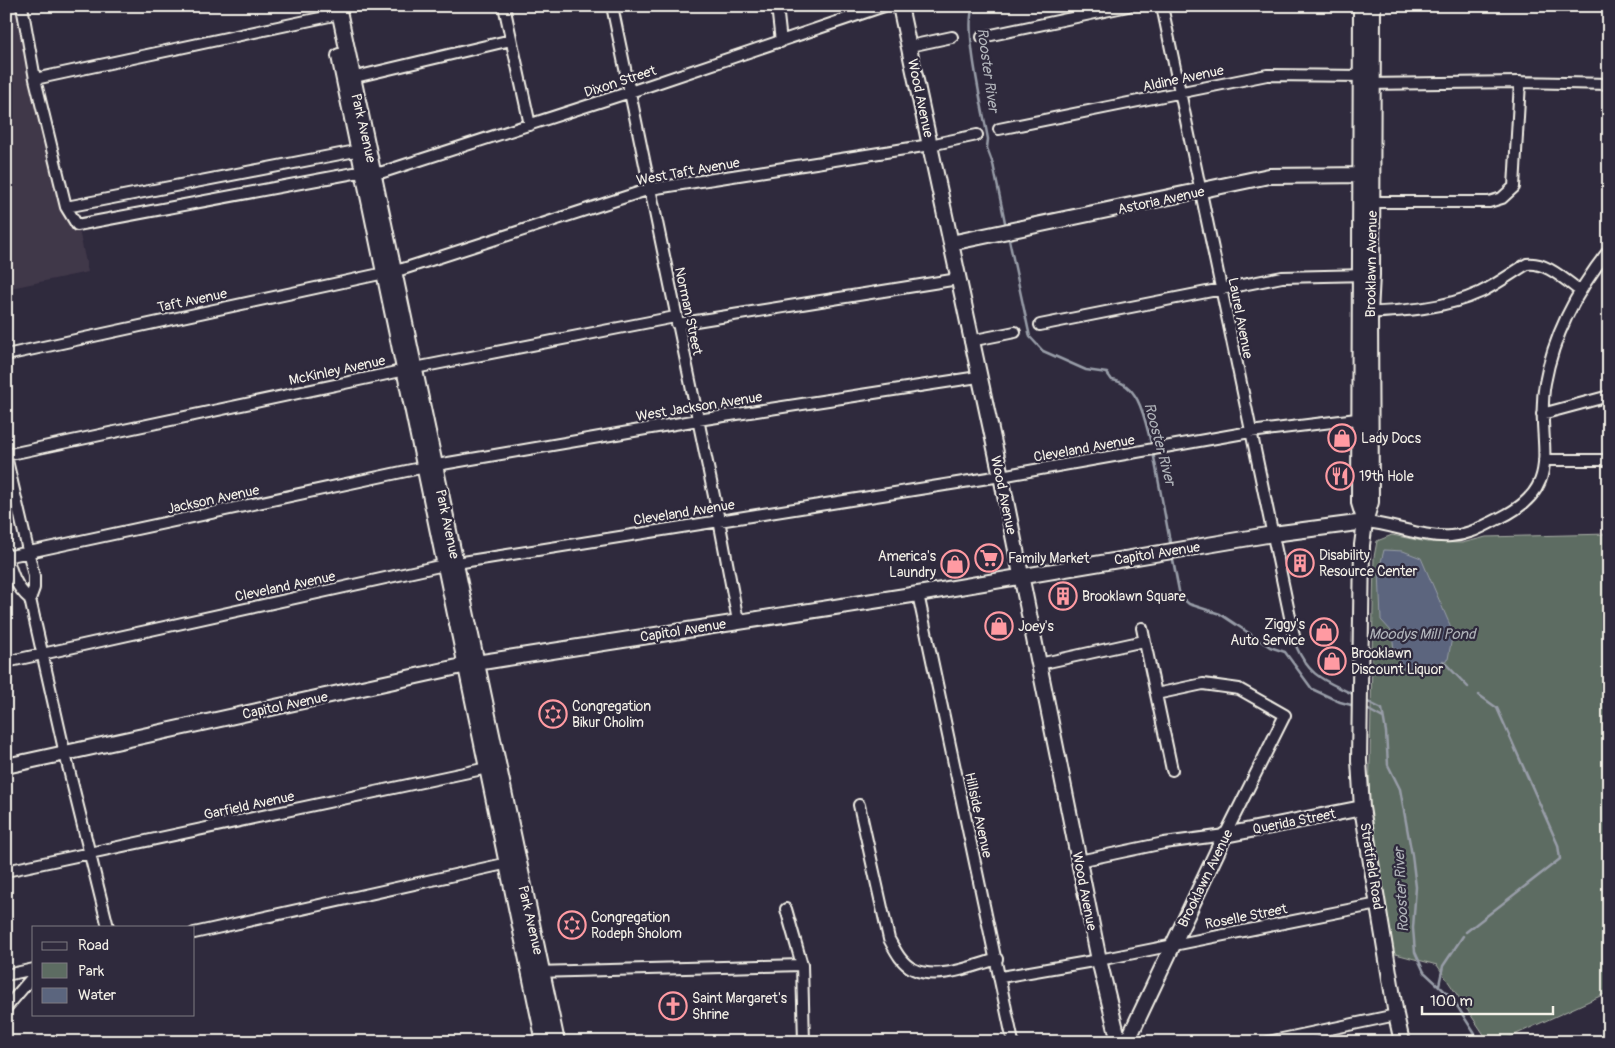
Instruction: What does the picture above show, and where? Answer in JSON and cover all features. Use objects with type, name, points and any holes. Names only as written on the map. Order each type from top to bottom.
[{"type":"main road","name":"Wood Avenue","points":[[900,6],[1000,476],[1099,960],[1119,1042]]},
{"type":"main road","name":"Brooklawn Avenue","points":[[1361,6],[1367,80]]},
{"type":"main road","name":"Brooklawn Avenue","points":[[1361,689],[1362,545],[1364,522],[1371,502],[1365,418],[1365,313],[1367,80],[1373,6]]},
{"type":"main road","name":"Park Avenue","points":[[334,11],[410,369],[491,767],[512,863],[543,971],[557,1042]]},
{"type":"main road","name":"Astoria Avenue","points":[[951,242],[1269,176],[1367,175]]},
{"type":"main road","name":"Capitol Avenue","points":[[6,766],[470,664],[918,594],[1272,534],[1364,522]]},
{"type":"main road","name":"Stratfield Road","points":[[1361,689],[1359,717],[1362,808],[1402,1042]]},
{"type":"main road","name":"Querida Street","points":[[1225,835],[1362,808]]},
{"type":"main road","name":"Brooklawn Avenue","points":[[1127,1042],[1225,835]]},
{"type":"main road","name":"Park Avenue","points":[[512,863],[528,973],[544,1042]]},
{"type":"street","points":[[22,6],[35,79],[66,207],[363,150]]},
{"type":"street","points":[[504,6],[530,125]]},
{"type":"street","name":"Norman Street","points":[[612,6],[676,321],[719,520],[738,621]]},
{"type":"street","points":[[777,6],[781,42]]},
{"type":"street","name":"Dixon Street","points":[[66,207],[77,225],[369,172],[530,125],[884,6]]},
{"type":"street","points":[[982,37],[1128,6]]},
{"type":"street","name":"Laurel Avenue","points":[[1162,6],[1179,93],[1203,191],[1250,432],[1294,636]]},
{"type":"street","points":[[35,79],[334,11]]},
{"type":"street","points":[[910,46],[952,37]]},
{"type":"street","points":[[348,78],[510,40]]},
{"type":"street","name":"Aldine Avenue","points":[[999,129],[1267,75],[1367,80],[1609,84]]},
{"type":"street","points":[[1367,202],[1489,202],[1510,193],[1514,187],[1520,82]]},
{"type":"street","name":"West Taft Avenue","points":[[389,272],[650,189],[930,145],[976,135]]},
{"type":"street","points":[[1364,522],[1381,523],[1430,535],[1468,535],[1518,509],[1529,500],[1539,487],[1544,460],[1542,414],[1545,383],[1552,353],[1579,290],[1609,250]]},
{"type":"street","points":[[1365,313],[1414,310],[1456,301],[1481,292],[1527,264],[1533,263],[1543,266],[1579,290]]},
{"type":"street","name":"Taft Avenue","points":[[6,355],[389,272]]},
{"type":"street","points":[[1040,325],[1282,277],[1366,275]]},
{"type":"street","name":"McKinley Avenue","points":[[6,455],[410,369],[676,321],[958,279]]},
{"type":"street","points":[[970,341],[1015,332]]},
{"type":"street","name":"West Jackson Avenue","points":[[430,466],[698,420],[978,377]]},
{"type":"street","points":[[1542,414],[1609,396]]},
{"type":"street","name":"Cleveland Avenue","points":[[6,662],[450,564],[1000,476],[1250,432],[1365,418]]},
{"type":"street","points":[[6,455],[34,576],[34,588],[30,599],[64,754],[108,926]]},
{"type":"street","points":[[1544,460],[1609,460]]},
{"type":"street","name":"Jackson Avenue","points":[[6,556],[430,466]]},
{"type":"street","points":[[6,556],[20,591],[30,599]]},
{"type":"street","name":"Hillside Avenue","points":[[918,594],[1001,977],[1013,1042]]},
{"type":"street","points":[[1142,628],[1172,770]]},
{"type":"street","points":[[1039,664],[1144,641]]},
{"type":"street","name":"Brooklawn Avenue","points":[[1156,694],[1203,684],[1239,689],[1285,715],[1225,835]]},
{"type":"street","name":"Garfield Avenue","points":[[6,872],[491,767]]},
{"type":"street","points":[[859,805],[889,939],[898,956],[913,969],[932,973],[956,971],[997,960]]},
{"type":"street","name":"Querida Street","points":[[1079,860],[1164,843],[1225,835]]},
{"type":"street","points":[[195,933],[512,863]]},
{"type":"street","name":"Roselle Street","points":[[1001,977],[1099,960],[1378,904]]},
{"type":"street","points":[[786,909],[802,965],[804,1042]]},
{"type":"street","points":[[528,973],[543,971],[802,965]]},
{"type":"street","points":[[6,975],[32,969]]},
{"type":"street","points":[[6,1008],[32,977]]},
{"type":"street","points":[[1268,1042],[1396,1015]]},
{"type":"shaded area","points":[[6,6],[17,6],[67,221],[72,228],[79,230],[88,272],[6,289]]},
{"type":"green space","points":[[1609,534],[1609,992],[1499,1042],[1489,1042],[1437,965],[1392,953],[1369,809],[1374,557],[1377,541],[1392,535],[1427,542],[1462,543],[1486,537]]},
{"type":"water","name":"Moodys Mill Pond","points":[[1384,550],[1403,551],[1421,558],[1453,632],[1448,659],[1432,668],[1403,668],[1394,651],[1392,632],[1381,620],[1379,570]]},
{"type":"waterway","name":"Rooster River","points":[[974,6],[971,15],[971,30],[975,70],[988,139],[987,148],[993,164],[1006,227]]},
{"type":"waterway","name":"Rooster River","points":[[1008,235],[1030,337],[1043,351],[1086,370],[1107,373],[1112,380],[1122,383],[1130,389],[1136,397],[1144,416],[1152,447]]},
{"type":"waterway","name":"Rooster River","points":[[1153,452],[1171,547]]},
{"type":"waterway","name":"Rooster River","points":[[1172,555],[1180,596],[1189,604],[1220,614],[1270,647],[1285,652],[1312,689],[1340,702],[1355,706]]},
{"type":"waterway","name":"Rooster River","points":[[1296,646],[1301,657],[1313,672],[1354,695]]},
{"type":"waterway","points":[[1443,661],[1468,687]]},
{"type":"waterway","points":[[1466,932],[1560,859],[1558,845],[1497,708],[1479,695]]},
{"type":"waterway","name":"Rooster River","points":[[1366,701],[1382,709],[1386,732],[1388,765],[1400,789],[1416,887],[1413,928],[1415,952],[1424,972],[1452,998],[1480,1042]]},
{"type":"waterway","name":"Rooster River","points":[[1365,708],[1383,718]]},
{"type":"waterway","points":[[1439,985],[1443,966],[1463,936]]},
{"type":"place","name":"Lady Docs","points":[[1342,438]]},
{"type":"place","name":"19th Hole","points":[[1340,476]]},
{"type":"place","name":"Family Market","points":[[989,558]]},
{"type":"place","name":"Disability Resource Center","points":[[1300,563]]},
{"type":"place","name":"America's Laundry","points":[[955,564]]},
{"type":"place","name":"Brooklawn Square","points":[[1063,596]]},
{"type":"place","name":"Joey's","points":[[999,626]]},
{"type":"place","name":"Ziggy's Auto Service","points":[[1324,632]]},
{"type":"place","name":"Brooklawn Discount Liquor","points":[[1332,661]]},
{"type":"place","name":"Congregation Bikur Cholim","points":[[553,714]]},
{"type":"place","name":"Congregation Rodeph Sholom","points":[[572,925]]},
{"type":"place","name":"Saint Margaret's Shrine","points":[[673,1006]]}]
